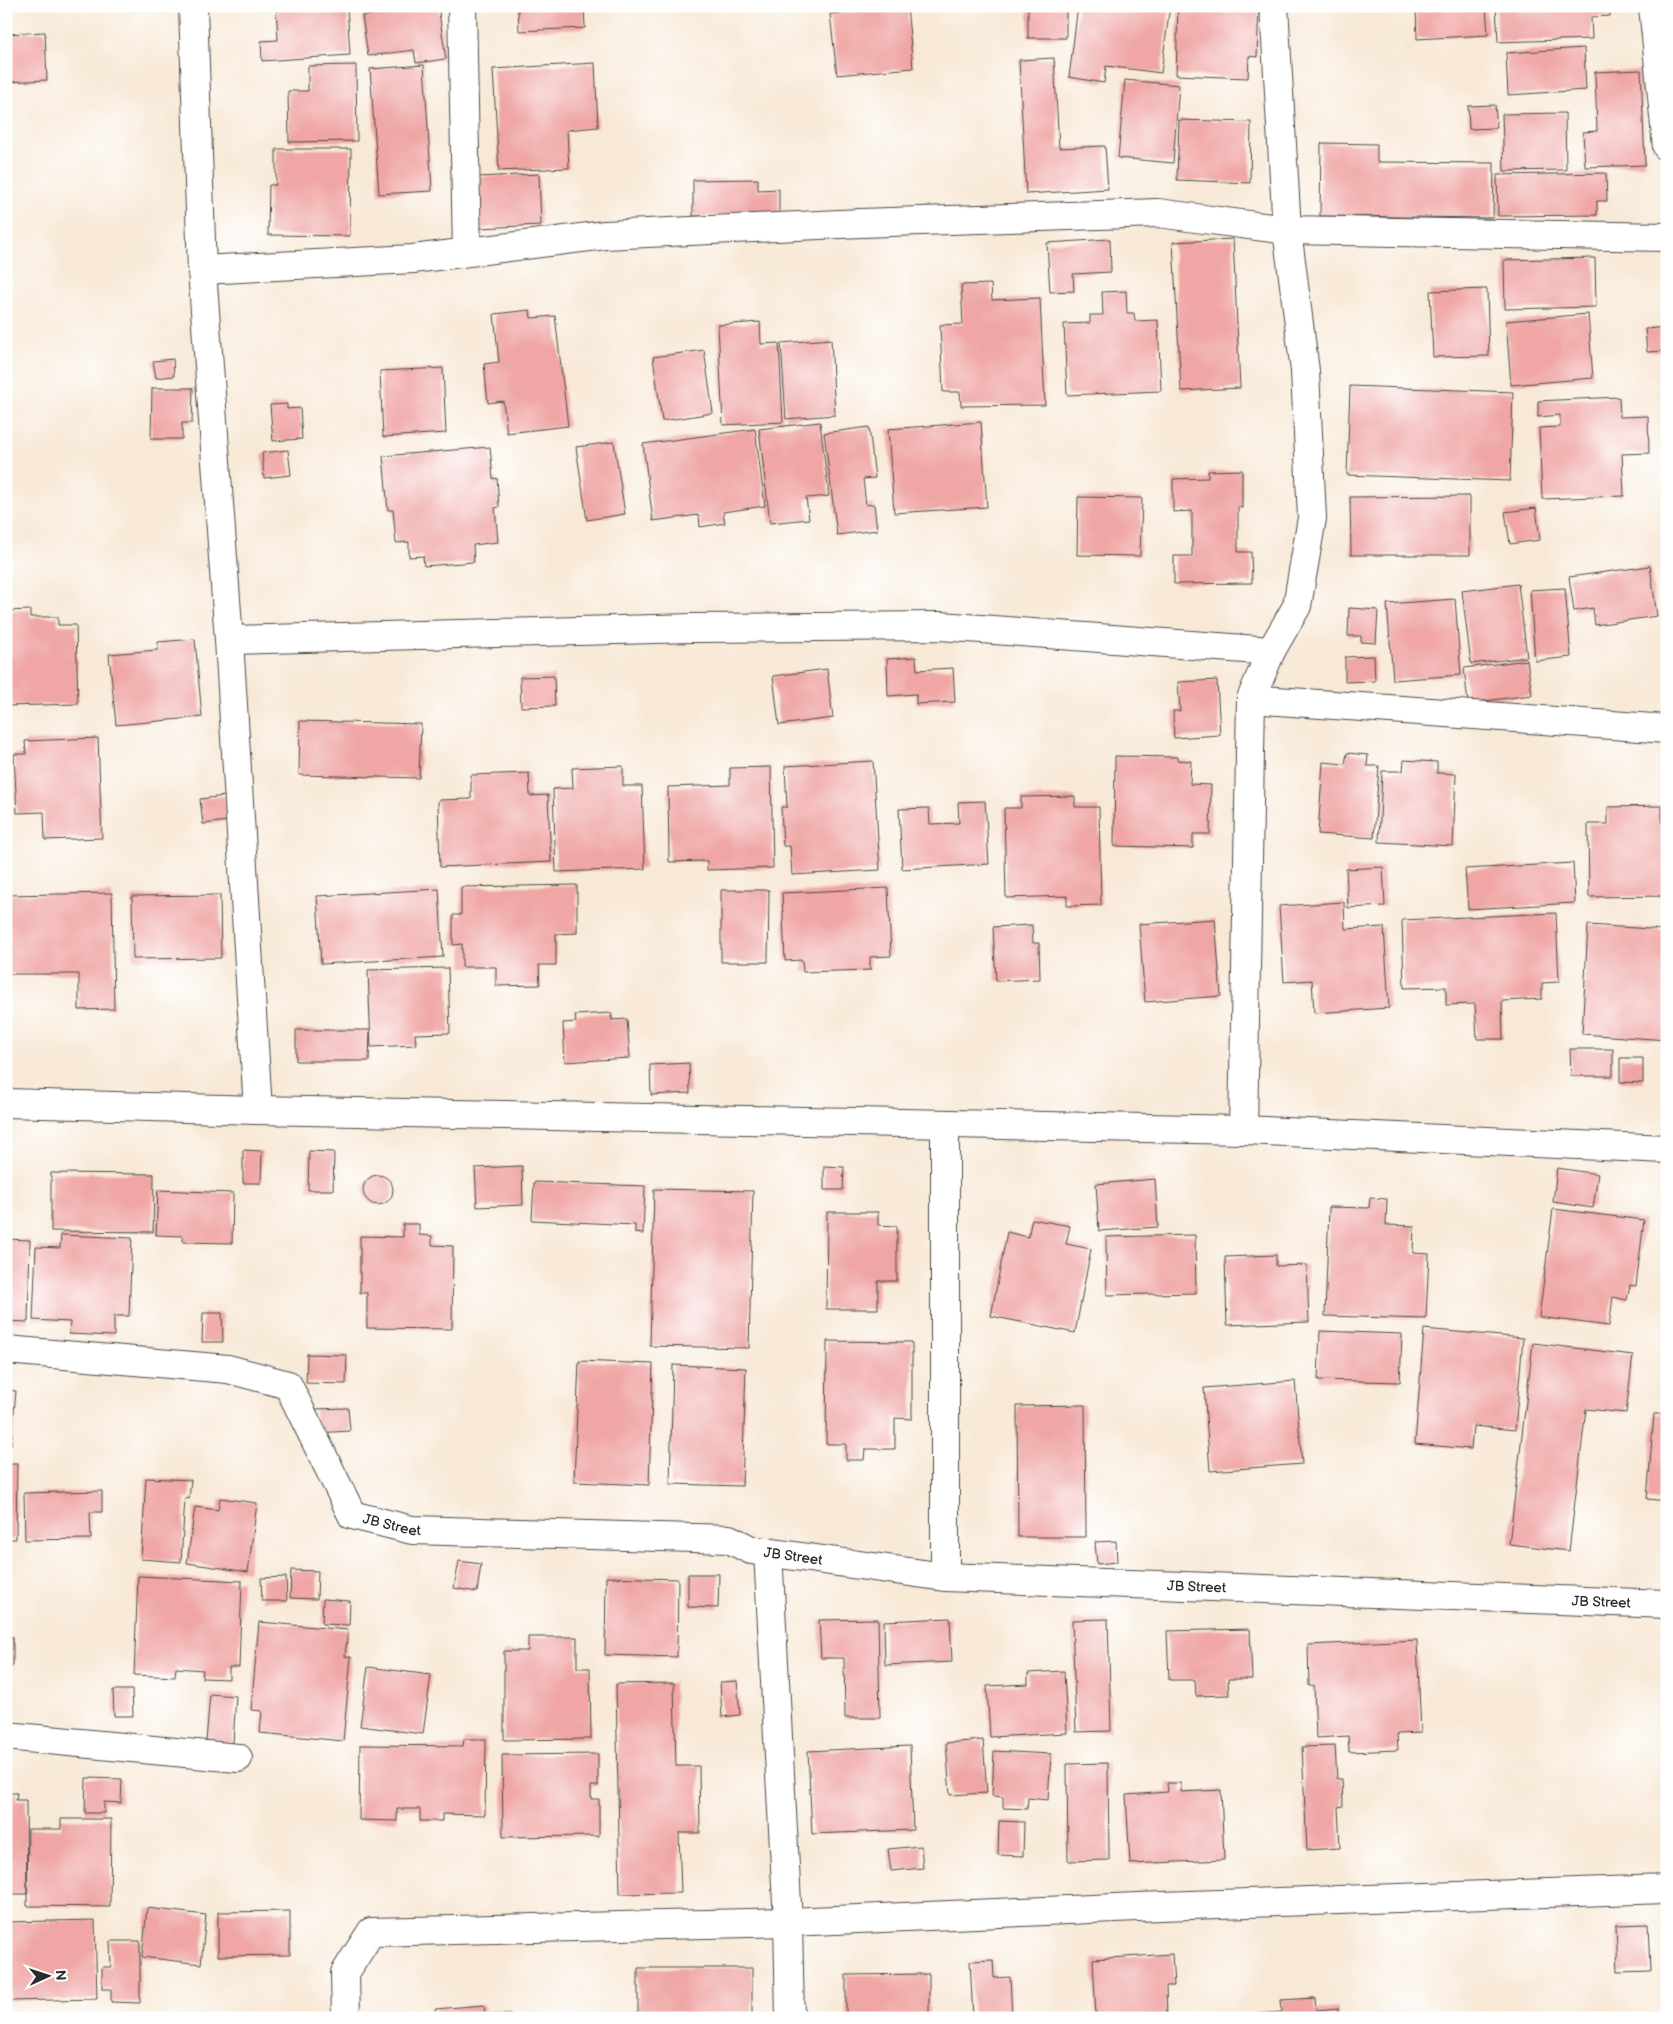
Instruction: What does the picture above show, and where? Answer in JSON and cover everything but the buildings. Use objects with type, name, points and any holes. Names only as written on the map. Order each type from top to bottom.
[{"type":"street","points":[[193,6],[202,270],[229,640],[258,1110]]},
{"type":"street","points":[[462,6],[467,252]]},
{"type":"street","points":[[1243,1130],[1251,699],[1271,651],[1297,606],[1312,518],[1305,371],[1287,230],[1274,6]]},
{"type":"street","points":[[1653,6],[1667,147]]},
{"type":"street","points":[[202,270],[413,259],[605,235],[861,223],[1158,213],[1287,230],[1667,237]]},
{"type":"street","points":[[229,640],[693,628],[941,626],[1271,651]]},
{"type":"street","points":[[1251,699],[1667,729]]},
{"type":"street","points":[[6,1103],[1243,1130],[1667,1149]]},
{"type":"street","points":[[945,1124],[945,1577]]},
{"type":"street","name":"JB Street","points":[[6,1350],[228,1370],[288,1385],[352,1515],[412,1530],[729,1539],[751,1550],[945,1577],[1667,1604]]},
{"type":"street","points":[[768,1552],[788,1922],[790,2018]]},
{"type":"street","points":[[6,1736],[238,1758]]},
{"type":"street","points":[[346,2018],[345,1973],[370,1932],[788,1922],[1667,1889]]}]
